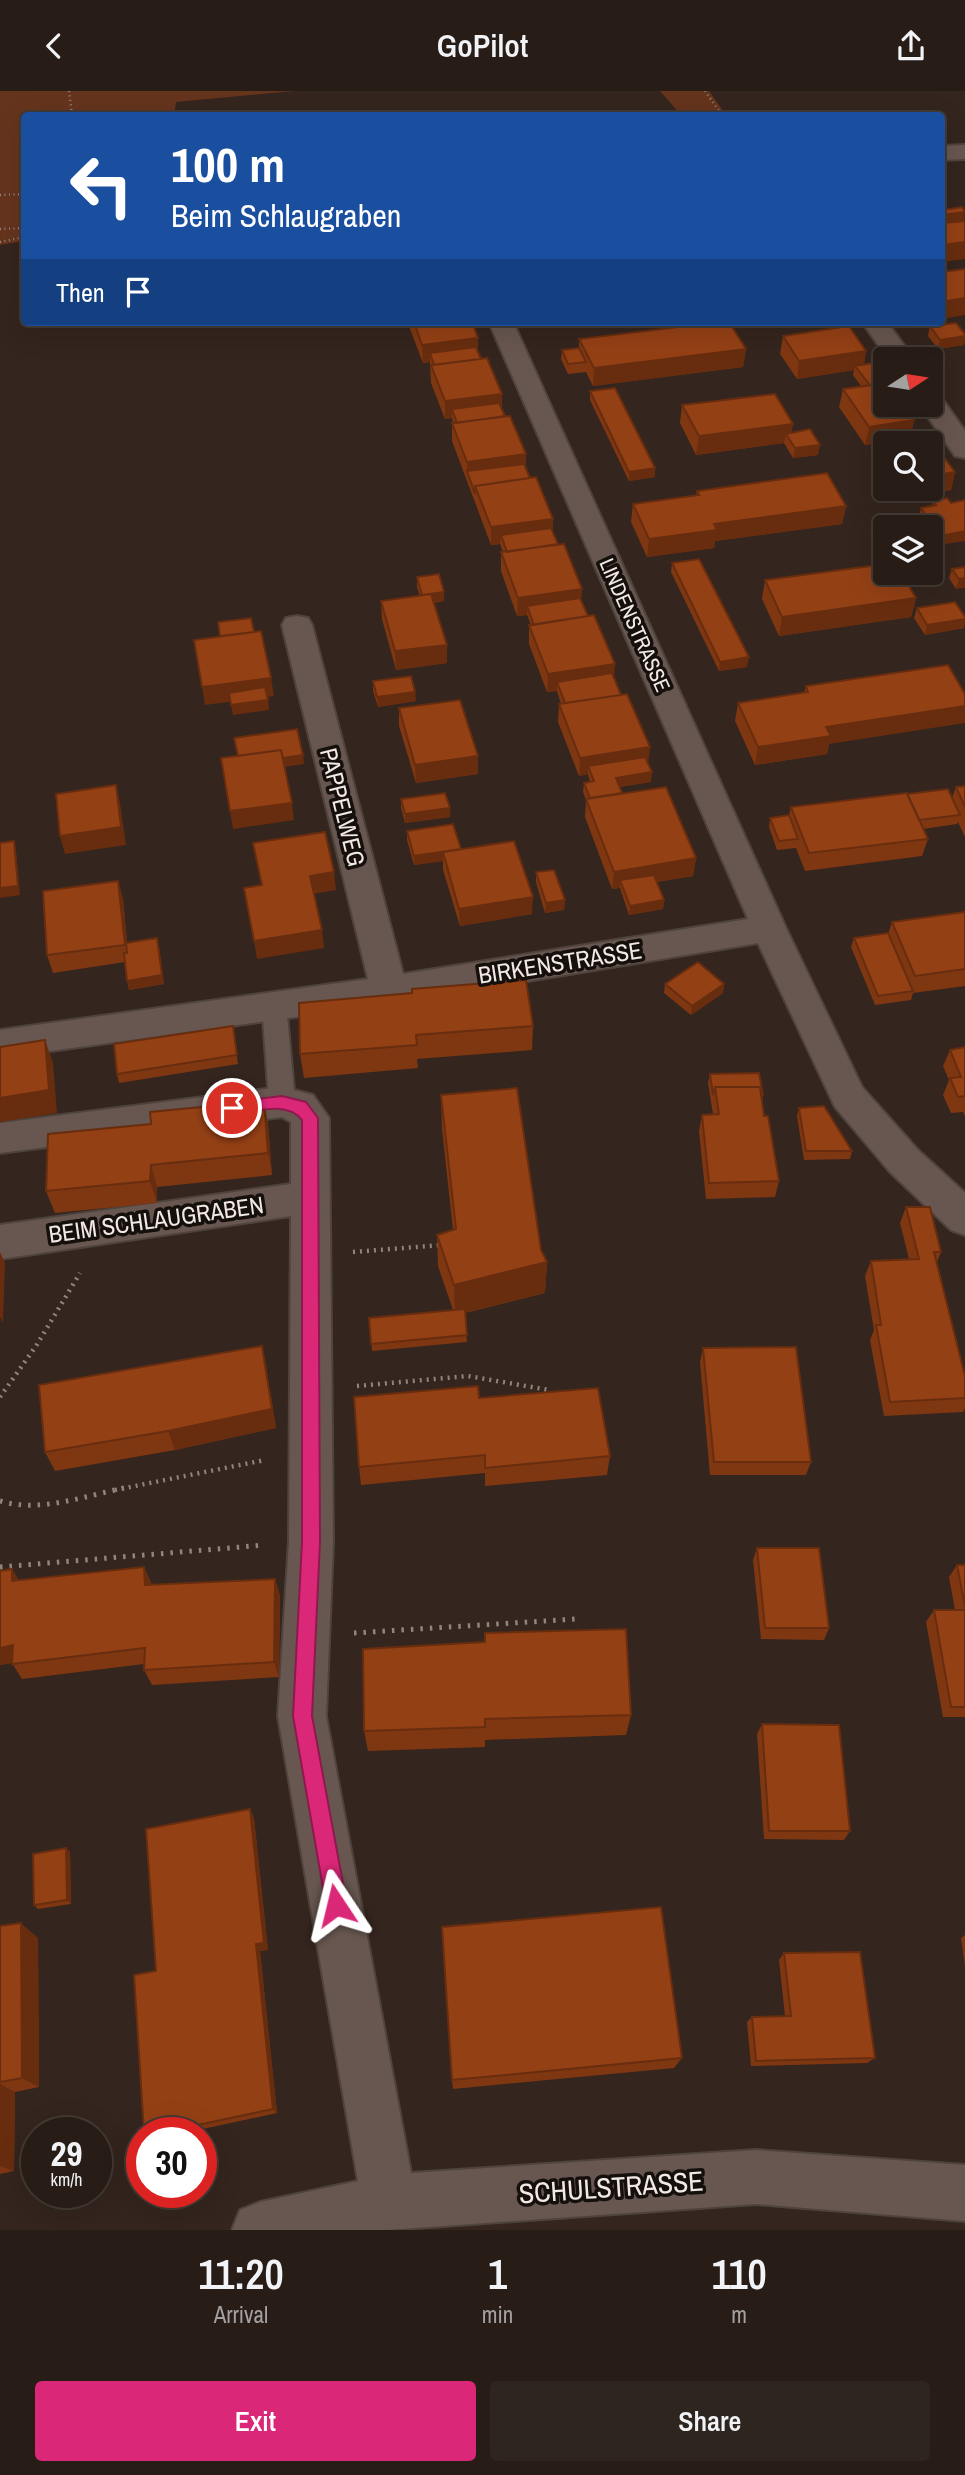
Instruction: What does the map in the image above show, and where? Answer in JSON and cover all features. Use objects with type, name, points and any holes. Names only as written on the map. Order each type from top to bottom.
[{"type":"street","points":[[945,153],[965,152]]},
{"type":"street","name":"LINDENSTRASSE","points":[[503,326],[769,928]]},
{"type":"street","points":[[877,326],[892,347]]},
{"type":"street","points":[[942,417],[965,450]]},
{"type":"street","name":"PAPPELWEG","points":[[297,625],[389,990]]},
{"type":"street","points":[[769,928],[848,1096],[904,1161],[965,1218]]},
{"type":"street","name":"BIRKENSTRASSE","points":[[0,1044],[389,990],[769,928]]},
{"type":"street","points":[[0,1138],[291,1104],[310,1118],[311,1542],[303,1716],[389,2202]]},
{"type":"street","name":"BEIM SCHLAUGRABEN","points":[[0,1242],[312,1196]]},
{"type":"street","name":"SCHULSTRASSE","points":[[261,2230],[389,2202],[756,2177],[965,2193]]},
{"type":"lane","points":[[274,1005],[291,1104]]},
{"type":"path","points":[[69,91],[72,112]]},
{"type":"path","points":[[705,91],[720,112]]},
{"type":"path","points":[[0,195],[21,194]]},
{"type":"path","points":[[0,229],[21,228]]},
{"type":"path","points":[[0,242],[21,238]]},
{"type":"path","points":[[0,1397],[75,1286],[100,1227]]},
{"type":"path","points":[[310,1255],[445,1244]]},
{"type":"path","points":[[310,1389],[468,1376],[550,1390]]},
{"type":"path","points":[[0,1501],[44,1504],[311,1451]]},
{"type":"path","points":[[0,1567],[311,1542]]},
{"type":"path","points":[[308,1635],[576,1619]]},
{"type":"shaded area","points":[[0,91],[294,91],[176,102],[174,112],[21,112],[21,242],[0,245]]},
{"type":"shaded area","points":[[660,91],[709,91],[724,112],[678,112]]},
{"type":"building","points":[[962,207],[965,212],[945,215],[945,210]]},
{"type":"building","points":[[965,221],[965,242],[945,245],[945,223]]},
{"type":"building","points":[[965,269],[965,298],[945,301],[945,272]]},
{"type":"building","points":[[956,323],[965,336],[940,340],[930,326]]},
{"type":"building","points":[[415,326],[474,326],[478,338],[422,345]]},
{"type":"building","points":[[687,326],[732,326],[746,349],[594,368],[579,339]]},
{"type":"building","points":[[849,326],[866,351],[799,361],[783,336]]},
{"type":"building","points":[[476,347],[481,359],[434,365],[430,353]]},
{"type":"building","points":[[579,348],[586,362],[568,364],[562,350]]},
{"type":"building","points":[[487,358],[502,394],[445,401],[431,365]]},
{"type":"building","points":[[873,363],[873,385],[870,385],[855,366]]},
{"type":"building","points":[[873,385],[873,417],[912,417],[914,420],[869,427],[843,389]]},
{"type":"building","points":[[615,388],[655,468],[629,472],[590,391]]},
{"type":"building","points":[[775,394],[793,424],[699,436],[682,405]]},
{"type":"building","points":[[499,403],[505,416],[457,423],[452,409]]},
{"type":"building","points":[[510,416],[526,454],[467,462],[452,423]]},
{"type":"building","points":[[810,429],[820,445],[795,448],[786,434]]},
{"type":"building","points":[[943,456],[955,472],[943,474]]},
{"type":"building","points":[[524,464],[530,478],[475,486],[475,494],[467,471]]},
{"type":"building","points":[[827,473],[846,506],[714,524],[717,530],[649,539],[633,504],[699,495],[697,491]]},
{"type":"building","points":[[536,477],[553,519],[491,527],[475,486]]},
{"type":"building","points":[[947,498],[951,503],[965,500],[965,531],[943,536],[943,515],[926,515],[921,508],[936,505],[933,501]]},
{"type":"building","points":[[551,528],[558,544],[507,552],[501,535]]},
{"type":"building","points":[[564,544],[582,589],[518,598],[501,552]]},
{"type":"building","points":[[699,559],[749,657],[720,662],[672,563]]},
{"type":"building","points":[[873,566],[873,585],[908,585],[916,598],[782,617],[765,580]]},
{"type":"building","points":[[965,567],[965,578],[959,579],[952,569]]},
{"type":"building","points":[[439,574],[444,592],[422,595],[417,577]]},
{"type":"building","points":[[431,594],[447,645],[395,651],[381,601]]},
{"type":"building","points":[[580,598],[588,616],[534,625],[527,606]]},
{"type":"building","points":[[955,602],[965,619],[927,625],[917,608]]},
{"type":"building","points":[[594,615],[615,664],[548,674],[529,625]]},
{"type":"building","points":[[251,618],[254,632],[220,636],[218,622]]},
{"type":"building","points":[[261,631],[271,678],[202,687],[194,640]]},
{"type":"building","points":[[948,665],[965,694],[965,706],[826,727],[831,736],[758,747],[738,703],[808,692],[806,686]]},
{"type":"building","points":[[612,673],[621,695],[565,703],[557,682]]},
{"type":"building","points":[[411,676],[415,692],[377,697],[373,681]]},
{"type":"building","points":[[265,687],[268,700],[231,705],[229,693]]},
{"type":"building","points":[[627,694],[650,747],[580,758],[559,704]]},
{"type":"building","points":[[460,700],[478,756],[415,765],[399,708]]},
{"type":"building","points":[[297,729],[303,755],[283,758],[281,750],[238,756],[234,738]]},
{"type":"building","points":[[281,750],[292,803],[230,811],[221,758]]},
{"type":"building","points":[[645,757],[652,772],[616,778],[622,793],[590,798],[584,783],[594,781],[588,766]]},
{"type":"building","points":[[116,785],[121,827],[60,836],[56,794]]},
{"type":"building","points":[[965,786],[965,807],[956,787]]},
{"type":"building","points":[[666,787],[696,858],[614,872],[586,799]]},
{"type":"building","points":[[948,789],[960,815],[919,820],[907,794]]},
{"type":"building","points":[[445,793],[450,808],[405,814],[401,799]]},
{"type":"building","points":[[907,793],[928,839],[809,853],[791,807]]},
{"type":"building","points":[[789,815],[798,839],[779,841],[770,818]]},
{"type":"building","points":[[453,824],[461,849],[414,856],[407,831]]},
{"type":"building","points":[[325,832],[334,872],[310,876],[322,930],[254,941],[244,888],[262,885],[253,843]]},
{"type":"building","points":[[14,841],[18,886],[0,888],[0,843]]},
{"type":"building","points":[[514,841],[533,897],[459,909],[443,852]]},
{"type":"building","points":[[554,870],[565,900],[546,903],[536,872]]},
{"type":"building","points":[[654,875],[664,900],[630,906],[620,880]]},
{"type":"building","points":[[118,881],[125,945],[47,955],[43,891]]},
{"type":"building","points":[[965,912],[965,969],[915,976],[892,922]]},
{"type":"building","points":[[888,933],[913,991],[878,996],[854,938]]},
{"type":"building","points":[[157,938],[162,975],[127,981],[124,953],[127,953],[126,943]]},
{"type":"building","points":[[698,962],[724,984],[692,1006],[665,984]]},
{"type":"building","points":[[526,980],[533,1026],[416,1035],[417,1045],[300,1054],[299,1003],[412,993],[412,989]]},
{"type":"building","points":[[233,1026],[237,1055],[117,1074],[114,1044]]},
{"type":"building","points":[[45,1040],[49,1090],[0,1098],[0,1047]]},
{"type":"building","points":[[965,1047],[965,1096],[958,1097],[950,1078],[961,1077],[950,1050]]},
{"type":"building","points":[[759,1073],[763,1095],[760,1087],[715,1087],[713,1095],[710,1074]]},
{"type":"building","points":[[715,1087],[760,1087],[779,1181],[709,1183],[702,1115],[719,1114]]},
{"type":"building","points":[[517,1088],[541,1250],[547,1262],[454,1285],[437,1235],[456,1229],[441,1095]]},
{"type":"building","points":[[264,1101],[268,1153],[151,1165],[150,1181],[46,1191],[48,1134],[151,1124],[150,1112]]},
{"type":"building","points":[[824,1106],[852,1151],[806,1151],[799,1108]]},
{"type":"building","points":[[906,1207],[930,1207],[941,1252],[934,1252],[965,1376],[965,1398],[890,1402],[876,1325],[881,1325],[871,1261],[919,1259]]},
{"type":"building","points":[[465,1309],[467,1335],[371,1344],[369,1318]]},
{"type":"building","points":[[262,1346],[272,1409],[168,1431],[45,1452],[39,1385]]},
{"type":"building","points":[[796,1347],[811,1462],[714,1462],[703,1348]]},
{"type":"building","points":[[478,1386],[479,1398],[598,1388],[610,1456],[485,1468],[485,1455],[359,1467],[354,1397]]},
{"type":"building","points":[[757,1548],[819,1548],[829,1628],[765,1628]]},
{"type":"building","points":[[957,1565],[965,1565],[965,1607]]},
{"type":"building","points":[[144,1567],[145,1585],[275,1579],[274,1662],[144,1670],[145,1648],[12,1664],[13,1645],[0,1648],[0,1571],[12,1569],[12,1581]]},
{"type":"building","points":[[934,1610],[965,1610],[965,1707],[951,1707]]},
{"type":"building","points":[[626,1629],[631,1715],[485,1719],[485,1727],[364,1731],[363,1649],[485,1642],[485,1633]]},
{"type":"building","points":[[762,1724],[839,1725],[850,1831],[769,1831]]},
{"type":"building","points":[[250,1809],[264,1943],[256,1944],[273,2109],[217,2121],[217,2117],[143,2117],[134,1975],[156,1971],[146,1829]]},
{"type":"building","points":[[66,1848],[67,1900],[34,1905],[33,1854]]},
{"type":"building","points":[[661,1907],[682,2058],[452,2080],[442,1927]]},
{"type":"building","points":[[21,1923],[22,2078],[0,2082],[0,1926]]},
{"type":"building","points":[[860,1952],[875,2058],[756,2061],[752,2017],[791,2016],[784,1953]]},
{"type":"route","points":[[232,1108],[282,1102],[300,1106],[310,1118],[311,1542],[303,1716],[336,1905]]}]
